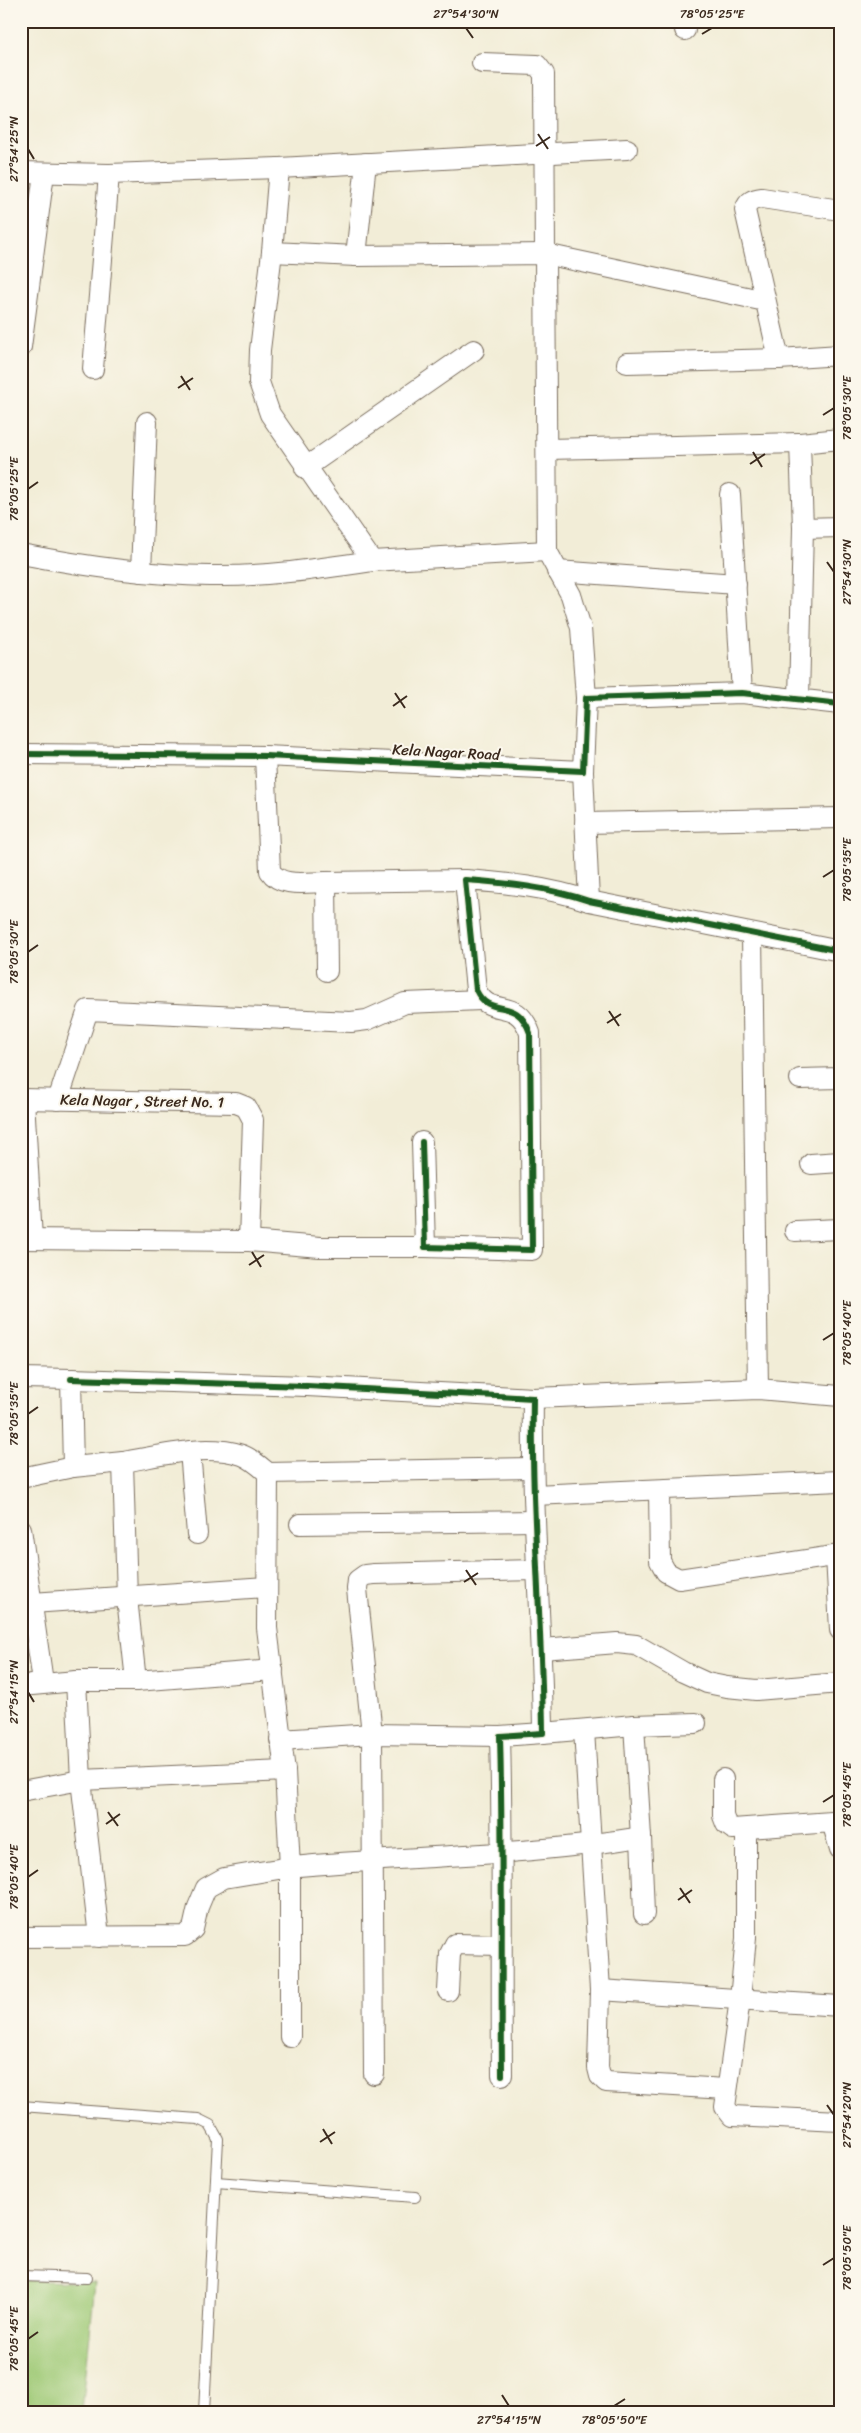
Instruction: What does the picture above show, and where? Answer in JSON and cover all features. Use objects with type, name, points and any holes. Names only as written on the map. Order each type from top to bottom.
[{"type":"street","points":[[482,63],[536,65],[541,68],[544,74],[548,448],[547,551],[571,595],[582,628],[586,698],[583,771],[589,901]]},
{"type":"street","points":[[21,172],[109,174],[279,168],[544,152],[627,149]]},
{"type":"street","points":[[356,256],[366,163]]},
{"type":"street","points":[[279,168],[272,252],[260,350],[259,382],[270,414],[305,468],[372,562]]},
{"type":"street","points":[[21,346],[44,173]]},
{"type":"street","points":[[92,369],[109,174]]},
{"type":"street","points":[[779,359],[745,217],[747,203],[753,199],[762,198],[840,210]]},
{"type":"street","points":[[272,252],[356,256],[545,254],[765,301]]},
{"type":"street","points":[[305,468],[474,350]]},
{"type":"street","points":[[627,363],[779,359],[840,355]]},
{"type":"street","points":[[142,572],[147,422]]},
{"type":"street","points":[[548,448],[800,443],[840,439]]},
{"type":"street","points":[[799,699],[803,528],[800,443]]},
{"type":"street","points":[[730,494],[742,693]]},
{"type":"street","points":[[803,528],[840,527]]},
{"type":"street","points":[[21,554],[142,572],[210,576],[279,574],[372,562],[547,551]]},
{"type":"street","points":[[557,571],[736,584]]},
{"type":"street","points":[[586,698],[742,693],[840,704]]},
{"type":"street","name":"Kela Nagar Road","points":[[21,754],[265,756],[583,771]]},
{"type":"street","points":[[265,756],[270,870],[274,878],[282,882],[465,880],[519,884],[563,892],[589,901],[840,951]]},
{"type":"street","points":[[585,823],[840,818]]},
{"type":"street","points":[[23,1099],[27,1239],[249,1242],[320,1247],[532,1250],[530,1033],[526,1020],[517,1011],[487,1005],[481,1000],[476,990],[465,880]]},
{"type":"street","points":[[326,882],[328,971]]},
{"type":"street","points":[[752,934],[758,1389]]},
{"type":"street","points":[[58,1100],[88,1010],[351,1022],[368,1020],[405,1003],[481,1000]]},
{"type":"street","points":[[800,1079],[840,1078]]},
{"type":"street","name":"Kela Nagar , Street No. 1","points":[[23,1099],[236,1103],[246,1108],[253,1120],[249,1242]]},
{"type":"street","points":[[422,1142],[426,1247]]},
{"type":"street","points":[[811,1164],[840,1162]]},
{"type":"street","points":[[795,1231],[840,1229]]},
{"type":"street","points":[[21,1378],[307,1386],[532,1398],[758,1389],[840,1396]]},
{"type":"street","points":[[71,1380],[73,1467]]},
{"type":"street","points":[[532,1398],[533,1521],[542,1649],[543,1733]]},
{"type":"street","points":[[21,1478],[73,1467],[123,1462],[190,1451],[222,1452],[244,1456],[268,1473],[532,1468]]},
{"type":"street","points":[[190,1451],[197,1534]]},
{"type":"street","points":[[123,1462],[127,1598],[136,1681]]},
{"type":"street","points":[[268,1473],[267,1628],[285,1771],[290,1867],[290,2036]]},
{"type":"street","points":[[534,1495],[840,1481]]},
{"type":"street","points":[[659,1490],[660,1561],[666,1572],[679,1579],[838,1555],[840,1630]]},
{"type":"street","points":[[300,1524],[533,1521]]},
{"type":"street","points":[[21,1529],[43,1682]]},
{"type":"street","points":[[374,2074],[372,1734],[357,1588],[358,1580],[365,1575],[374,1574],[536,1570]]},
{"type":"street","points":[[32,1603],[267,1587]]},
{"type":"street","points":[[542,1649],[617,1643],[636,1646],[682,1672],[707,1683],[727,1687],[756,1690],[840,1683]]},
{"type":"street","points":[[21,1686],[43,1682],[76,1680],[136,1681],[273,1670]]},
{"type":"street","points":[[76,1680],[81,1780],[99,1937]]},
{"type":"street","points":[[280,1740],[372,1734],[500,1736],[634,1725],[696,1723]]},
{"type":"street","points":[[634,1725],[644,1914]]},
{"type":"street","points":[[584,1730],[600,1990],[598,2068],[600,2076],[606,2082],[726,2089]]},
{"type":"street","points":[[500,1736],[503,1853],[501,1945],[502,2075]]},
{"type":"street","points":[[21,1791],[81,1780],[285,1771]]},
{"type":"street","points":[[722,1779],[723,1816],[726,1824],[733,1829],[746,1830],[836,1821],[840,1850]]},
{"type":"street","points":[[746,1830],[746,1938],[740,1999],[724,2107],[732,2116],[840,2121]]},
{"type":"street","points":[[21,1936],[185,1936],[193,1930],[198,1907],[206,1888],[224,1878],[290,1867],[374,1859],[503,1853],[590,1845],[641,1837]]},
{"type":"street","points":[[448,1990],[450,1954],[455,1944],[501,1945]]},
{"type":"street","points":[[600,1990],[840,2006]]},
{"type":"lane","points":[[21,2106],[198,2119],[210,2125],[218,2139],[204,2412]]},
{"type":"lane","points":[[216,2182],[415,2197]]},
{"type":"lane","points":[[21,2276],[87,2278]]},
{"type":"green space","points":[[21,2280],[95,2283],[82,2412],[21,2412]]},
{"type":"cycle path","points":[[21,754],[265,756],[583,771],[586,698],[742,693],[840,704]]},
{"type":"cycle path","points":[[422,1142],[425,1247],[532,1250],[530,1033],[518,1014],[488,1004],[476,990],[465,880],[543,889],[589,901],[840,951]]},
{"type":"cycle path","points":[[71,1379],[307,1386],[533,1398],[534,1482],[543,1733],[500,1736],[502,2075]]}]
